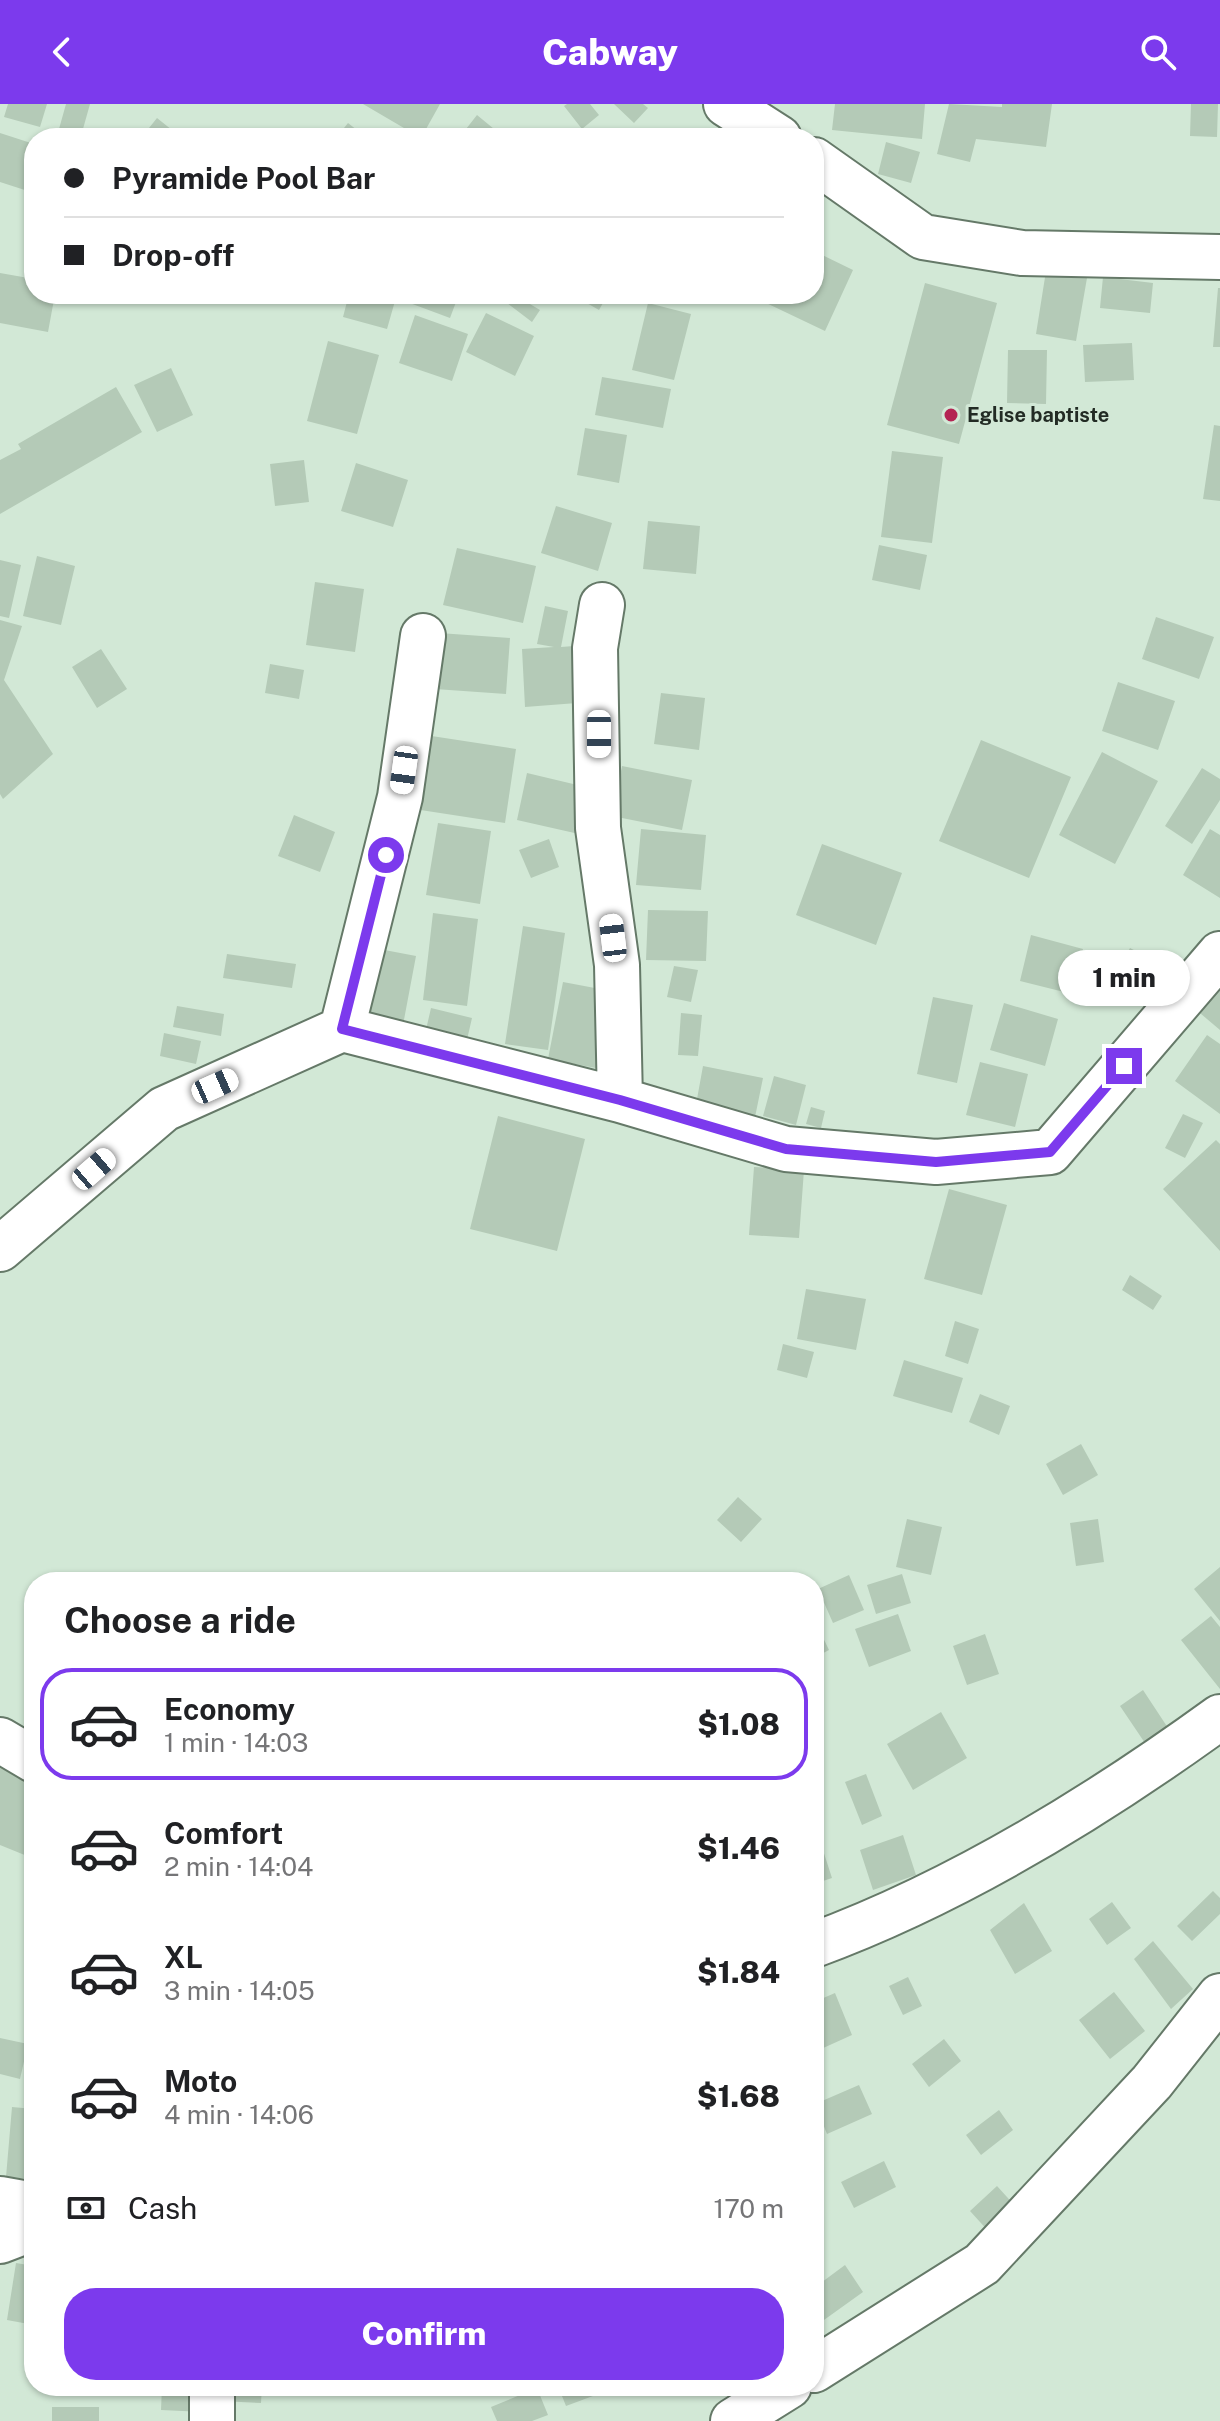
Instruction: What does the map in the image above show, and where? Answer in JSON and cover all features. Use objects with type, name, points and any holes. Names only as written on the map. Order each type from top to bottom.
[{"type":"street","points":[[726,104],[763,128]]},
{"type":"street","points":[[824,167],[923,237],[1022,253],[1220,257]]},
{"type":"street","points":[[602,605],[595,648],[598,828],[617,965],[620,1100]]},
{"type":"street","points":[[342,1029],[400,797],[423,636]]},
{"type":"street","points":[[0,1249],[164,1109],[342,1029],[620,1100],[786,1149],[936,1162],[1050,1152],[1220,954]]},
{"type":"street","points":[[824,1941],[886,1918],[1123,1788],[1220,1717]]},
{"type":"street","points":[[0,1740],[24,1754]]},
{"type":"street","points":[[824,2364],[982,2264],[1152,2082],[1220,1996]]},
{"type":"street","points":[[0,2199],[24,2203]]},
{"type":"street","points":[[0,2241],[24,2232]]},
{"type":"street","points":[[212,2396],[212,2421]]},
{"type":"street","points":[[733,2421],[773,2396]]},
{"type":"building","points":[[8,104],[47,104],[40,127],[4,117]]},
{"type":"building","points":[[66,104],[90,104],[83,128],[59,128]]},
{"type":"building","points":[[363,104],[440,104],[427,128],[404,128]]},
{"type":"building","points":[[590,104],[599,115],[581,128],[564,106]]},
{"type":"building","points":[[614,104],[643,104],[648,108],[634,123]]},
{"type":"building","points":[[835,104],[925,104],[922,139],[832,130]]},
{"type":"building","points":[[949,104],[1002,107],[1002,104],[1052,104],[1046,147],[976,139],[970,162],[937,154]]},
{"type":"building","points":[[1191,104],[1218,104],[1217,137],[1190,136]]},
{"type":"building","points":[[477,115],[493,128],[467,128]]},
{"type":"building","points":[[157,118],[170,128],[149,128]]},
{"type":"building","points":[[0,133],[24,141],[24,190],[0,182]]},
{"type":"building","points":[[886,142],[920,152],[911,183],[878,174]]},
{"type":"building","points":[[824,256],[853,270],[825,331],[768,304],[824,304]]},
{"type":"building","points":[[1046,271],[1087,278],[1076,341],[1036,334]]},
{"type":"building","points":[[0,273],[24,277],[24,304],[53,304],[48,332],[0,323]]},
{"type":"building","points":[[1103,277],[1153,283],[1150,313],[1100,308]]},
{"type":"building","points":[[925,283],[997,303],[959,444],[887,425]]},
{"type":"building","points":[[1218,288],[1220,347],[1213,347]]},
{"type":"building","points":[[346,304],[394,304],[387,329],[343,317]]},
{"type":"building","points":[[412,304],[455,304],[450,318]]},
{"type":"building","points":[[508,304],[530,304],[540,310],[532,322]]},
{"type":"building","points":[[588,304],[602,304],[599,310]]},
{"type":"building","points":[[648,304],[691,314],[674,380],[632,370]]},
{"type":"building","points":[[486,313],[534,336],[515,376],[466,352]]},
{"type":"building","points":[[415,315],[468,334],[452,381],[399,363]]},
{"type":"building","points":[[328,341],[379,355],[357,434],[307,421]]},
{"type":"building","points":[[1132,343],[1134,380],[1085,382],[1083,345]]},
{"type":"building","points":[[1008,350],[1047,350],[1046,404],[1007,403]]},
{"type":"building","points":[[171,368],[193,415],[157,432],[134,385]]},
{"type":"building","points":[[602,377],[671,389],[663,428],[595,415]]},
{"type":"building","points":[[116,387],[142,432],[0,514],[0,460],[21,449],[18,444]]},
{"type":"building","points":[[1214,425],[1220,426],[1220,501],[1203,499]]},
{"type":"building","points":[[585,428],[627,435],[619,483],[577,475]]},
{"type":"building","points":[[892,451],[943,457],[932,543],[881,537]]},
{"type":"building","points":[[304,460],[309,502],[275,506],[270,464]]},
{"type":"building","points":[[356,463],[408,480],[393,527],[341,511]]},
{"type":"building","points":[[556,506],[612,523],[598,571],[541,553]]},
{"type":"building","points":[[648,521],[700,526],[696,574],[643,569]]},
{"type":"building","points":[[879,545],[927,555],[920,590],[872,580]]},
{"type":"building","points":[[457,548],[536,566],[523,623],[443,605]]},
{"type":"building","points":[[37,556],[75,566],[61,625],[23,616]]},
{"type":"building","points":[[0,560],[21,565],[9,618],[0,616]]},
{"type":"building","points":[[315,582],[364,589],[355,652],[306,645]]},
{"type":"building","points":[[545,606],[568,611],[561,647],[574,646],[577,703],[525,707],[522,649],[554,647],[537,644]]},
{"type":"building","points":[[1156,617],[1214,637],[1199,679],[1142,659]]},
{"type":"building","points":[[0,620],[22,626],[4,680],[53,754],[3,799],[0,794]]},
{"type":"building","points":[[439,633],[510,638],[506,694],[435,689]]},
{"type":"building","points":[[101,649],[127,689],[97,708],[72,667]]},
{"type":"building","points":[[270,664],[304,670],[299,699],[265,693]]},
{"type":"building","points":[[1118,682],[1175,701],[1158,750],[1102,731]]},
{"type":"building","points":[[661,693],[705,698],[699,750],[654,744]]},
{"type":"building","points":[[425,735],[516,749],[505,823],[414,809]]},
{"type":"building","points":[[981,740],[1071,777],[1029,878],[939,841]]},
{"type":"building","points":[[1102,752],[1158,781],[1115,864],[1059,835]]},
{"type":"building","points":[[622,766],[692,780],[682,830],[612,816]]},
{"type":"building","points":[[1202,768],[1220,779],[1220,800],[1192,844],[1165,826]]},
{"type":"building","points":[[527,773],[590,788],[579,834],[517,820]]},
{"type":"building","points":[[294,815],[335,832],[320,872],[278,856]]},
{"type":"building","points":[[438,823],[491,831],[480,904],[426,895]]},
{"type":"building","points":[[641,829],[706,835],[701,890],[636,885]]},
{"type":"building","points":[[1210,829],[1220,835],[1220,898],[1183,875]]},
{"type":"building","points":[[549,839],[559,867],[531,878],[519,850]]},
{"type":"building","points":[[822,844],[902,873],[876,945],[796,915]]},
{"type":"building","points":[[648,910],[708,911],[706,961],[646,960]]},
{"type":"building","points":[[433,913],[478,919],[467,1006],[423,1000]]},
{"type":"building","points":[[523,926],[565,933],[548,1050],[505,1044]]},
{"type":"building","points":[[1031,935],[1083,949],[1072,994],[1020,981]]},
{"type":"building","points":[[374,948],[416,956],[403,1025],[361,1017]]},
{"type":"building","points":[[1130,948],[1166,967],[1148,1000],[1112,982]]},
{"type":"building","points":[[227,954],[296,964],[292,988],[223,978]]},
{"type":"building","points":[[674,966],[698,970],[691,1002],[667,997]]},
{"type":"building","points":[[1220,977],[1220,1030],[1194,1008]]},
{"type":"building","points":[[563,982],[616,992],[601,1069],[548,1059]]},
{"type":"building","points":[[933,997],[973,1005],[957,1083],[917,1074]]},
{"type":"building","points":[[1004,1003],[1058,1019],[1045,1066],[990,1050]]},
{"type":"building","points":[[177,1006],[224,1014],[221,1036],[173,1027]]},
{"type":"building","points":[[431,1008],[472,1018],[466,1044],[425,1034]]},
{"type":"building","points":[[681,1013],[702,1015],[698,1056],[678,1055]]},
{"type":"building","points":[[164,1033],[201,1041],[196,1064],[160,1056]]},
{"type":"building","points":[[1207,1035],[1220,1044],[1220,1114],[1175,1081]]},
{"type":"building","points":[[980,1062],[1028,1074],[1015,1127],[966,1115]]},
{"type":"building","points":[[703,1066],[763,1078],[754,1122],[695,1110]]},
{"type":"building","points":[[774,1076],[806,1085],[796,1125],[763,1116]]},
{"type":"building","points":[[811,1107],[825,1111],[821,1128],[806,1124]]},
{"type":"building","points":[[1183,1114],[1203,1123],[1185,1158],[1165,1148]]},
{"type":"building","points":[[498,1116],[585,1139],[557,1251],[470,1229]]},
{"type":"building","points":[[1216,1140],[1220,1144],[1220,1251],[1163,1189]]},
{"type":"building","points":[[754,1167],[804,1170],[799,1238],[749,1235]]},
{"type":"building","points":[[949,1189],[1007,1205],[982,1295],[924,1279]]},
{"type":"building","points":[[1130,1275],[1162,1296],[1153,1310],[1122,1290]]},
{"type":"building","points":[[806,1289],[866,1299],[856,1350],[797,1339]]},
{"type":"building","points":[[955,1321],[979,1329],[968,1364],[945,1356]]},
{"type":"building","points":[[783,1344],[814,1352],[807,1378],[777,1370]]},
{"type":"building","points":[[904,1360],[963,1378],[952,1413],[893,1396]]},
{"type":"building","points":[[980,1394],[1010,1406],[999,1435],[969,1422]]},
{"type":"building","points":[[1081,1444],[1098,1475],[1063,1495],[1046,1464]]},
{"type":"building","points":[[738,1497],[762,1519],[741,1542],[717,1520]]},
{"type":"building","points":[[907,1519],[942,1527],[931,1575],[896,1567]]},
{"type":"building","points":[[1098,1519],[1104,1562],[1076,1566],[1070,1523]]},
{"type":"building","points":[[1220,1567],[1220,1621],[1194,1589]]},
{"type":"building","points":[[902,1574],[911,1603],[876,1614],[867,1585]]},
{"type":"building","points":[[849,1575],[864,1610],[833,1623],[824,1603],[824,1586]]},
{"type":"building","points":[[898,1614],[911,1651],[869,1667],[855,1629]]},
{"type":"building","points":[[1211,1616],[1220,1627],[1220,1689],[1181,1640]]},
{"type":"building","points":[[985,1634],[999,1674],[967,1685],[953,1646]]},
{"type":"building","points":[[1143,1690],[1170,1731],[1147,1746],[1120,1706]]},
{"type":"building","points":[[941,1712],[967,1758],[913,1790],[887,1744]]},
{"type":"building","points":[[0,1765],[24,1774],[24,1855],[0,1845]]},
{"type":"building","points":[[866,1774],[882,1816],[862,1825],[845,1782]]},
{"type":"building","points":[[903,1835],[916,1875],[873,1890],[860,1850]]},
{"type":"building","points":[[824,1853],[832,1878],[824,1881]]},
{"type":"building","points":[[1213,1891],[1220,1898],[1220,1914],[1192,1941],[1177,1926]]},
{"type":"building","points":[[1112,1902],[1131,1928],[1107,1945],[1089,1919]]},
{"type":"building","points":[[1024,1903],[1052,1951],[1015,1974],[990,1930]]},
{"type":"building","points":[[1153,1941],[1193,1989],[1171,2009],[1134,1959]]},
{"type":"building","points":[[908,1977],[922,2006],[903,2015],[889,1986]]},
{"type":"building","points":[[1114,1992],[1145,2031],[1110,2059],[1079,2020]]},
{"type":"building","points":[[835,1993],[852,2035],[824,2048],[824,1998]]},
{"type":"building","points":[[0,2038],[24,2043],[20,2079],[0,2074]]},
{"type":"building","points":[[944,2039],[961,2061],[929,2087],[912,2064]]},
{"type":"building","points":[[859,2085],[872,2114],[827,2134],[824,2100]]},
{"type":"building","points":[[12,2107],[24,2108],[24,2178],[6,2177]]},
{"type":"building","points":[[999,2110],[1013,2130],[981,2155],[966,2135]]},
{"type":"building","points":[[884,2161],[896,2187],[854,2208],[841,2182]]},
{"type":"building","points":[[997,2186],[1017,2208],[990,2233],[970,2211]]},
{"type":"building","points":[[16,2263],[24,2264],[24,2323],[7,2320]]},
{"type":"building","points":[[845,2265],[863,2292],[824,2320],[824,2281]]},
{"type":"building","points":[[162,2396],[205,2396],[204,2412],[161,2410]]},
{"type":"building","points":[[221,2396],[261,2396],[261,2403],[221,2401]]},
{"type":"building","points":[[518,2396],[540,2396],[548,2415],[532,2421],[497,2421],[491,2407]]},
{"type":"building","points":[[562,2396],[593,2396],[566,2406]]},
{"type":"building","points":[[52,2407],[99,2407],[99,2421],[52,2421]]},
{"type":"place","name":"Eglise baptiste","points":[[951,415]]},
{"type":"route","points":[[386,855],[342,1029],[620,1100],[786,1149],[936,1162],[1050,1152],[1124,1066]]}]
